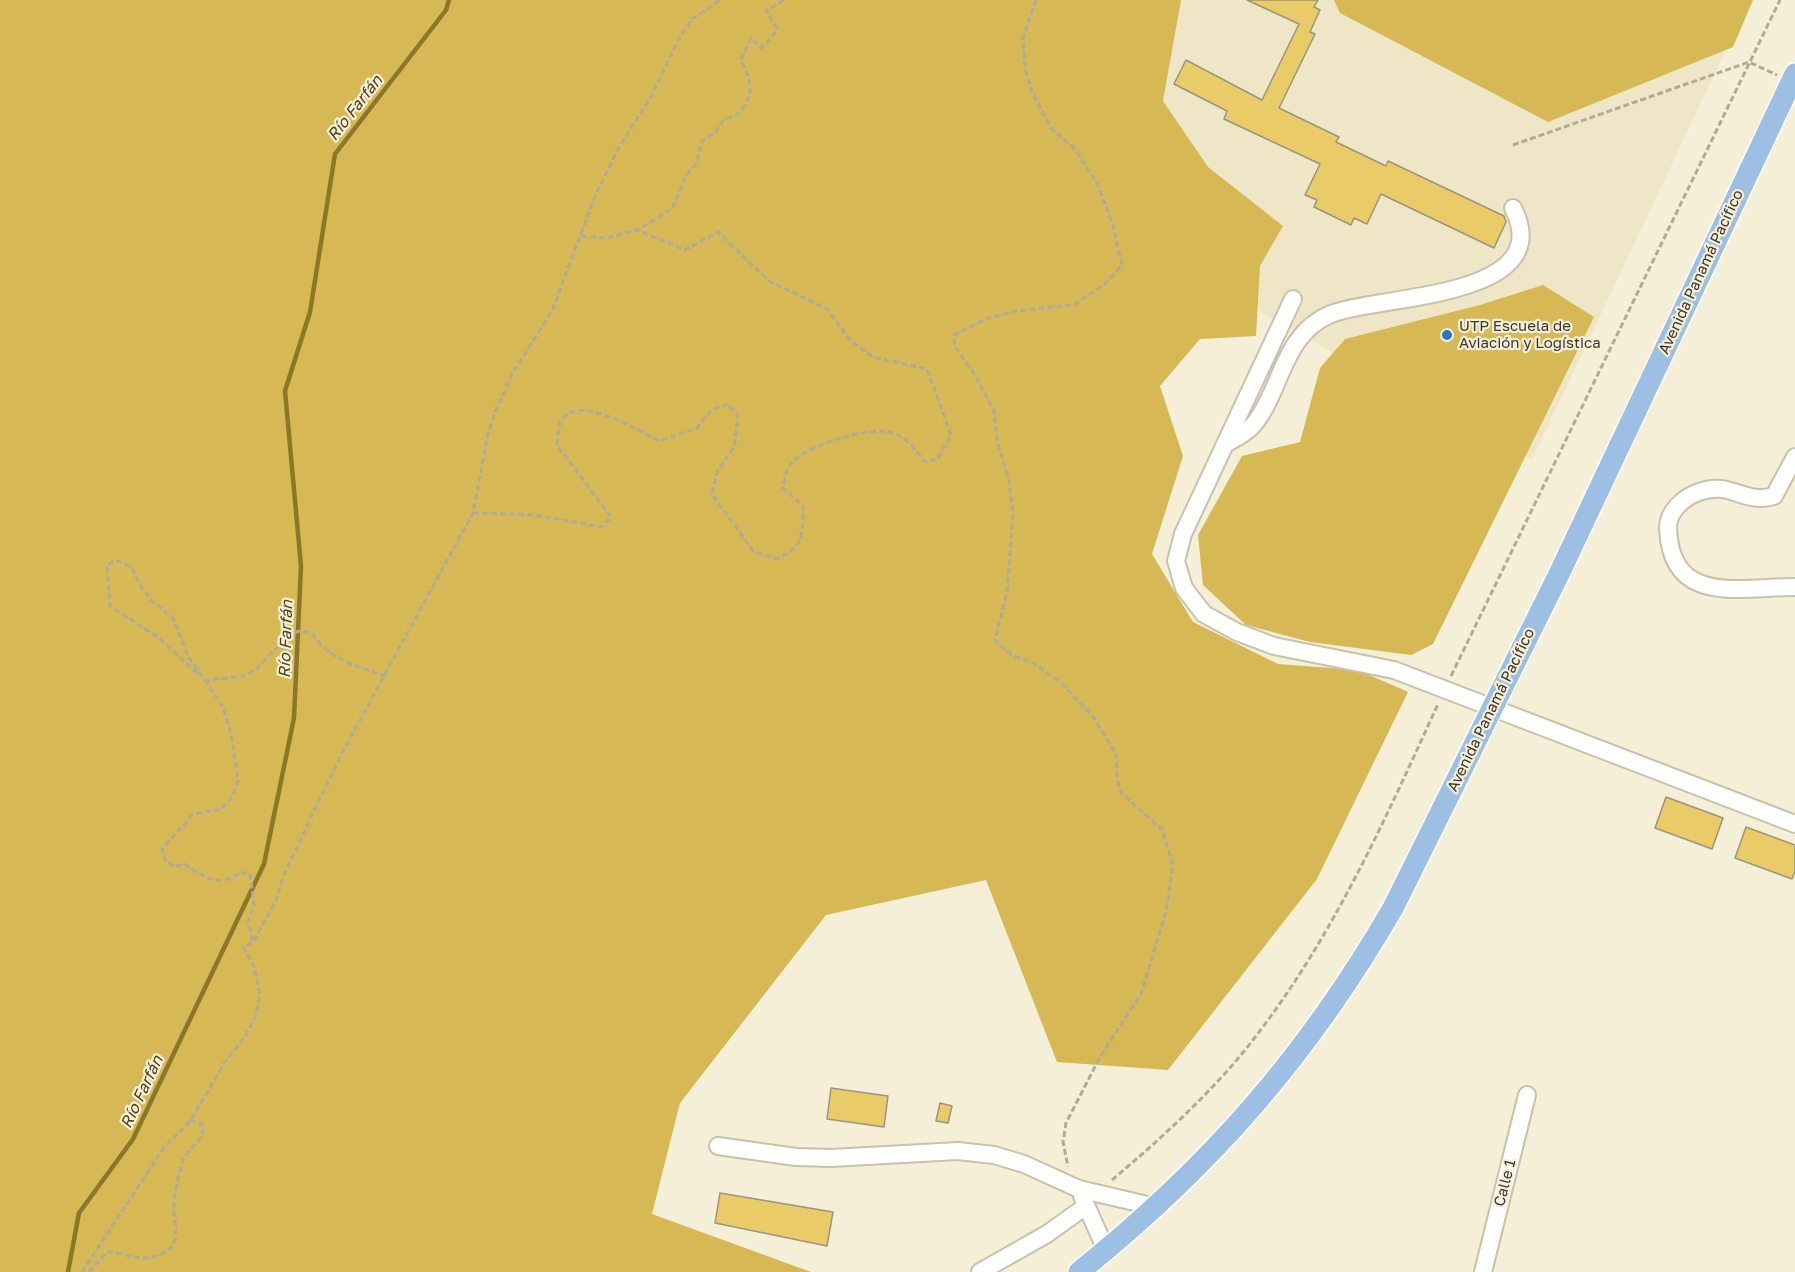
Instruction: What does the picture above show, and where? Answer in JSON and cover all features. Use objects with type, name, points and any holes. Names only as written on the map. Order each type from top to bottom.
[{"type":"main road","name":"Avenida Panamá Pacífico","points":[[1079,1272],[1179,1187],[1247,1115],[1322,1019],[1357,968],[1393,908],[1494,706],[1793,78]]},
{"type":"street","points":[[1226,444],[1256,422],[1292,348],[1302,333],[1315,321],[1334,313],[1456,290],[1477,283],[1505,264],[1520,243],[1522,231],[1514,208]]},
{"type":"street","points":[[1293,298],[1183,534],[1176,561],[1184,588],[1204,614],[1238,632],[1274,646],[1374,664],[1445,688],[1795,824]]},
{"type":"street","points":[[1795,458],[1774,496],[1755,500],[1731,490],[1715,488],[1699,492],[1679,502],[1668,523],[1669,544],[1677,567],[1690,580],[1708,587],[1795,587]]},
{"type":"street","name":"Calle 1","points":[[1483,1272],[1527,1095]]},
{"type":"street","points":[[718,1146],[796,1157],[831,1158],[958,1151],[994,1155],[1024,1164],[1079,1189],[1091,1200],[1106,1250]]},
{"type":"street","points":[[980,1272],[1047,1234],[1091,1200],[1156,1207]]},
{"type":"path","points":[[82,1272],[163,1149],[191,1120],[225,1062],[245,1037],[256,1015],[260,995],[254,966],[243,947],[253,942],[276,900],[284,874],[342,753],[473,513],[488,434],[496,410],[514,371],[552,311],[600,186],[619,147],[651,97],[678,40],[692,19],[720,0]]},
{"type":"path","points":[[581,236],[605,238],[637,230],[672,209],[687,174],[696,164],[702,141],[723,121],[741,112],[750,95],[749,78],[741,60],[751,38],[761,48],[772,37],[777,28],[766,11],[784,0]]},
{"type":"path","points":[[1036,0],[1023,38],[1025,69],[1032,92],[1051,128],[1074,148],[1096,181],[1112,222],[1122,265],[1105,285],[1074,305],[1016,311],[986,319],[954,335],[955,347],[975,375],[994,411],[997,440],[1009,481],[1013,514],[1007,592],[995,640],[1013,656],[1032,662],[1061,683],[1094,718],[1116,754],[1117,778],[1121,793],[1162,829],[1173,865],[1166,912],[1141,994],[1100,1057],[1066,1122],[1063,1142],[1066,1162],[1079,1189]]},
{"type":"path","points":[[1091,1200],[1168,1133],[1245,1050],[1311,957],[1372,849],[1445,688],[1780,0]]},
{"type":"path","points":[[1513,145],[1749,62],[1793,78]]},
{"type":"path","points":[[473,513],[536,515],[602,527],[611,517],[557,445],[561,421],[572,412],[594,410],[659,441],[697,428],[711,410],[727,404],[738,415],[734,447],[717,472],[712,494],[753,551],[776,559],[791,553],[803,535],[802,506],[783,488],[784,477],[794,460],[819,444],[862,433],[892,432],[913,446],[924,462],[938,460],[951,435],[927,369],[873,357],[852,341],[827,309],[770,281],[718,232],[685,250],[637,230]]},
{"type":"path","points":[[199,675],[173,618],[154,603],[140,585],[132,568],[116,560],[107,565],[110,606],[159,638],[199,675],[222,705],[231,734],[238,781],[232,797],[222,809],[193,814],[162,849],[166,862],[176,867],[183,863],[211,879],[223,880],[241,872],[250,873],[254,906],[248,921],[253,942]]},
{"type":"path","points":[[204,681],[243,676],[256,670],[272,652],[298,631],[312,633],[318,643],[345,663],[386,676]]},
{"type":"path","points":[[89,1272],[107,1252],[117,1252],[137,1258],[151,1257],[163,1254],[173,1244],[177,1233],[174,1202],[184,1158],[203,1135],[202,1124],[191,1120]]},
{"type":"shaded area","points":[[0,0],[1181,0],[1163,101],[1208,167],[1283,226],[1260,266],[1256,336],[1200,339],[1160,386],[1183,456],[1152,554],[1193,622],[1278,664],[1358,670],[1408,692],[1317,879],[1168,1070],[1057,1062],[986,880],[826,915],[680,1103],[652,1214],[811,1272],[0,1272]]},
{"type":"shaded area","name":"UTP Escuela de Aviación y Logística","points":[[1091,0],[1712,0],[1743,14],[1532,460],[1073,211]]},
{"type":"shaded area","points":[[1334,0],[1753,0],[1733,47],[1548,122],[1340,13]]},
{"type":"shaded area","points":[[1543,285],[1594,317],[1433,644],[1411,655],[1310,642],[1246,625],[1203,585],[1198,535],[1242,456],[1300,442],[1320,368],[1345,339],[1480,305]]},
{"type":"building","points":[[1247,0],[1318,0],[1314,7],[1320,10],[1310,32],[1315,34],[1279,108],[1339,137],[1336,142],[1386,166],[1388,161],[1504,216],[1506,222],[1494,248],[1381,194],[1367,224],[1354,218],[1351,225],[1314,207],[1317,200],[1305,195],[1320,164],[1224,119],[1227,111],[1174,84],[1186,60],[1262,100],[1299,24]]},
{"type":"building","points":[[1666,797],[1723,818],[1712,849],[1655,828]]},
{"type":"building","points":[[1746,827],[1795,845],[1795,871],[1792,879],[1735,858]]},
{"type":"building","points":[[831,1088],[888,1096],[884,1127],[827,1119]]},
{"type":"building","points":[[940,1103],[952,1106],[948,1123],[936,1121]]},
{"type":"building","points":[[720,1193],[833,1212],[827,1246],[715,1223]]},
{"type":"waterway","name":"Río Farfán","points":[[68,1272],[79,1213],[133,1139],[264,864],[294,718],[301,566],[285,391],[310,312],[335,154],[446,10],[449,0]]},
{"type":"place","name":"UTP Escuela de Aviación y Logística","points":[[1447,335]]}]
